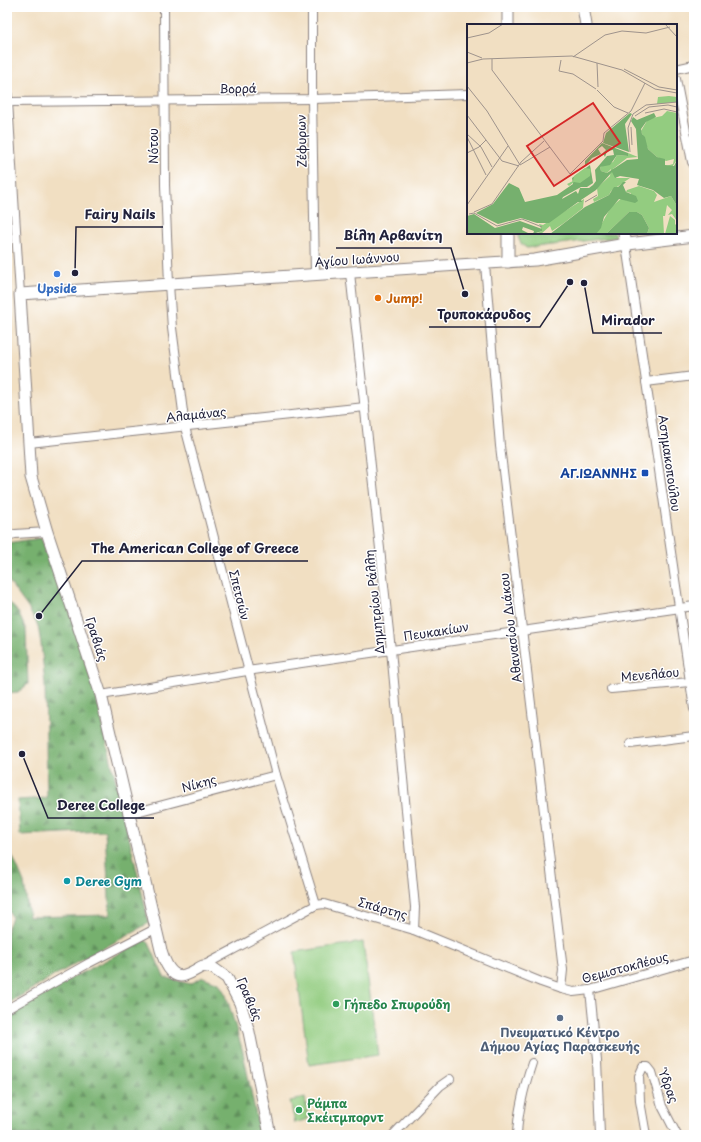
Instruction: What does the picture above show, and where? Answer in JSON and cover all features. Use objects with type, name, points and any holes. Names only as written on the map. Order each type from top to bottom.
[{"type":"street","name":"Νότου","points":[[164,7],[165,185],[169,284]]},
{"type":"street","name":"Ζέφυρων","points":[[312,7],[315,275]]},
{"type":"street","points":[[508,7],[508,24]]},
{"type":"street","points":[[582,7],[586,24]]},
{"type":"street","points":[[677,69],[694,65]]},
{"type":"street","points":[[677,84],[692,162],[694,165]]},
{"type":"street","name":"Γραβιάς","points":[[7,85],[31,477],[47,532],[101,695],[155,929],[165,961],[173,973],[184,976],[203,966],[213,968],[227,978],[240,1003],[249,1032],[270,1135]]},
{"type":"street","name":"Βορρά","points":[[8,102],[312,99],[467,94]]},
{"type":"street","points":[[508,234],[508,262]]},
{"type":"street","points":[[624,234],[626,245]]},
{"type":"street","name":"Αγίου Ιωάννου","points":[[20,294],[535,260],[626,245],[694,236]]},
{"type":"street","name":"Ασημακοπούλου","points":[[626,245],[694,709]]},
{"type":"street","name":"Αθανασίου Διάκου","points":[[485,264],[500,446],[563,970],[561,989]]},
{"type":"street","name":"Δημητρίου Ράλλη","points":[[350,272],[391,650],[415,907],[414,930]]},
{"type":"street","name":"Σπετσών","points":[[169,284],[172,328],[185,427],[247,670],[276,775],[316,906]]},
{"type":"street","points":[[646,382],[694,376]]},
{"type":"street","name":"Αλαμάνας","points":[[29,443],[365,407]]},
{"type":"street","points":[[7,536],[47,532]]},
{"type":"street","name":"Πευκακίων","points":[[101,695],[247,670],[694,606]]},
{"type":"street","name":"Μενελάου","points":[[611,689],[690,682]]},
{"type":"street","points":[[630,744],[694,736]]},
{"type":"street","name":"Νίκης","points":[[129,814],[276,775]]},
{"type":"street","name":"Σπάρτης","points":[[316,906],[329,905],[414,930],[561,989]]},
{"type":"street","points":[[203,966],[316,906]]},
{"type":"street","points":[[7,1009],[89,963],[155,929]]},
{"type":"street","name":"Θεμιστοκλέους","points":[[561,989],[573,992],[590,990],[694,960]]},
{"type":"street","points":[[590,990],[597,1060],[600,1135]]},
{"type":"street","points":[[517,1135],[518,1114],[532,1063]]},
{"type":"street","name":"Ύδρας","points":[[646,1135],[640,1101],[639,1076],[643,1067],[648,1067],[652,1072],[662,1106],[677,1135]]},
{"type":"street","points":[[393,1135],[440,1086],[450,1079]]},
{"type":"green space","points":[[518,234],[615,234],[616,237],[527,248],[520,242]]},
{"type":"green space","points":[[41,538],[62,586],[96,696],[149,923],[57,974],[7,1004],[7,929],[12,918],[7,905],[7,856],[12,855],[24,883],[29,917],[110,915],[105,831],[20,835],[18,800],[47,798],[45,684],[38,626],[28,608],[7,579],[7,543]]},
{"type":"green space","points":[[7,600],[18,612],[26,630],[28,684],[18,692],[7,693]]},
{"type":"green space","points":[[145,940],[149,943],[164,977],[190,984],[203,977],[219,983],[226,995],[243,1052],[260,1135],[7,1135],[7,1016],[68,980]]},
{"type":"green space","name":"Γήπεδο Σπυρούδη","points":[[363,942],[378,1055],[309,1065],[294,952]]},
{"type":"green space","name":"Ράμπα Σκέιτμπορντ","points":[[305,1098],[308,1119],[295,1123],[290,1101]]},
{"type":"place","name":"Fairy Nails","points":[[75,273]]},
{"type":"place","name":"Upside","points":[[57,274]]},
{"type":"place","name":"Τρυποκάρυδος","points":[[570,282]]},
{"type":"place","name":"Mirador","points":[[584,283]]},
{"type":"place","name":"Βίλη Αρβανίτη","points":[[465,294]]},
{"type":"place","name":"Jump!","points":[[378,298]]},
{"type":"place","name":"ΑΓ.ΙΩΑΝΝΗΣ","points":[[645,473]]},
{"type":"place","name":"The American College of Greece","points":[[39,616]]},
{"type":"place","name":"Deree College","points":[[22,754]]},
{"type":"place","name":"Deree Gym","points":[[67,881]]},
{"type":"place","name":"Γήπεδο Σπυρούδη","points":[[336,1004]]},
{"type":"place","name":"Πνευματικό Κέντρο Δήμου Αγίας Παρασκευής","points":[[560,1018]]},
{"type":"place","name":"Ράμπα Σκέιτμπορντ","points":[[299,1110]]}]
